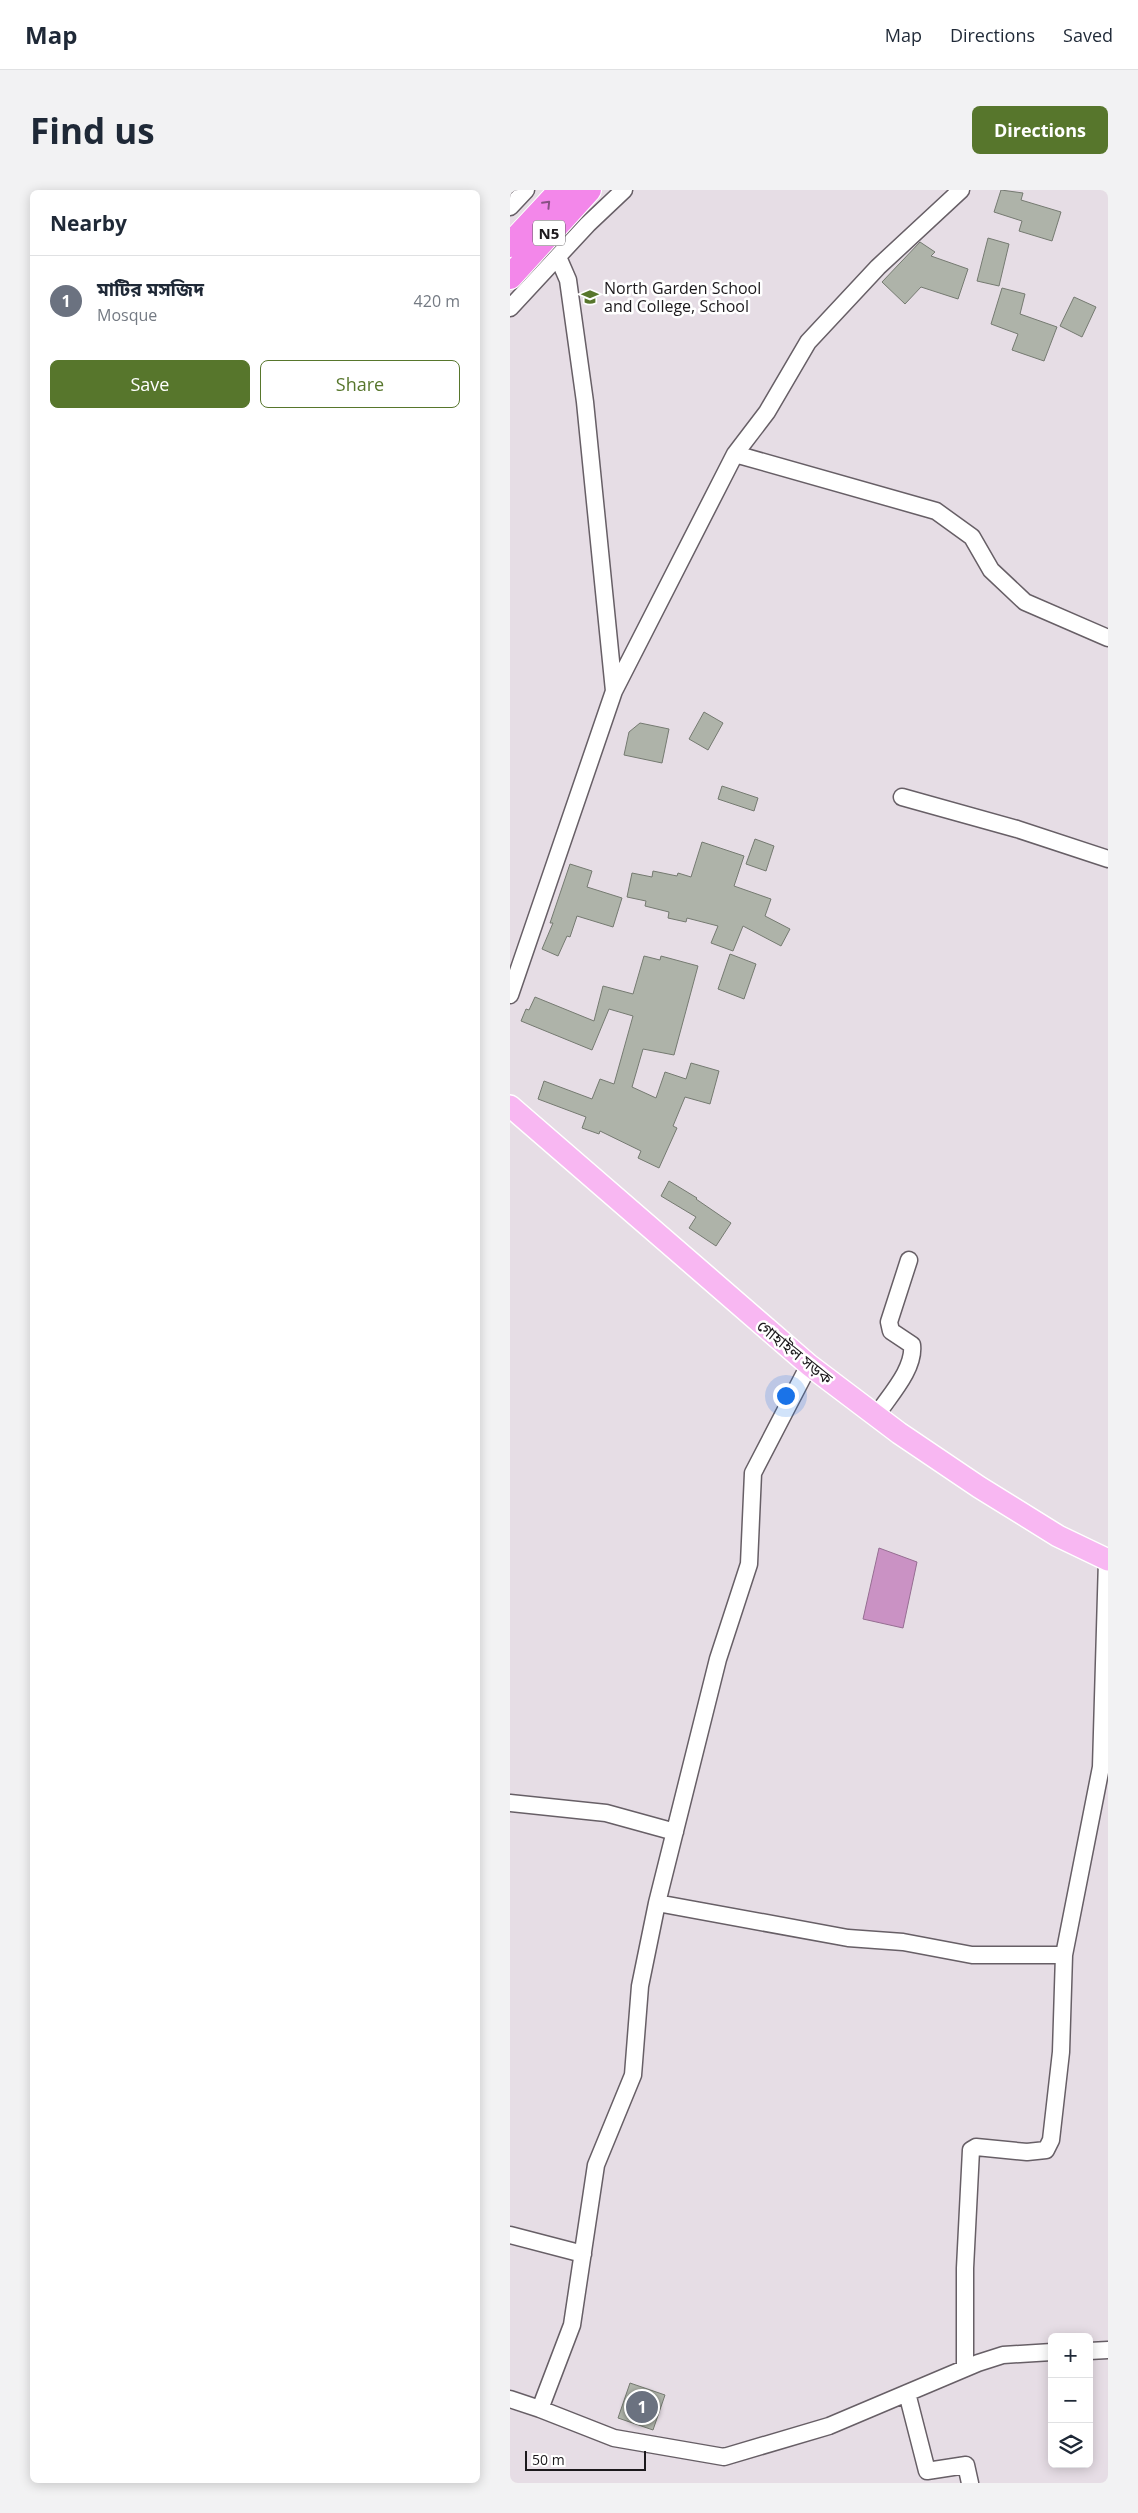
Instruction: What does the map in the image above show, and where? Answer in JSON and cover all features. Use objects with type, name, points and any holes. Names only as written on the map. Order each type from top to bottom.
[{"type":"highway","name":"N5","points":[[510,245],[561,190]]},
{"type":"highway","name":"N5","points":[[510,277],[589,190]]},
{"type":"main road","name":"গোহাইল সড়ক","points":[[510,1106],[809,1365],[876,1416],[971,1481],[1058,1536],[1107,1560]]},
{"type":"street","points":[[510,207],[526,190]]},
{"type":"street","points":[[510,308],[624,190]]},
{"type":"street","points":[[510,995],[614,691],[735,454],[768,412],[808,342],[878,267],[962,190]]},
{"type":"street","points":[[558,257],[568,280],[585,402],[614,691]]},
{"type":"street","points":[[735,454],[936,511],[972,537],[991,570],[1026,602],[1108,638]]},
{"type":"street","points":[[902,797],[1017,829],[1108,859]]},
{"type":"street","points":[[876,1416],[909,1365],[912,1352],[912,1345],[891,1331],[889,1322],[909,1260]]},
{"type":"street","points":[[540,2409],[572,2325],[596,2165],[633,2075],[640,1986],[658,1903],[718,1659],[749,1564],[753,1473],[809,1365]]},
{"type":"street","points":[[965,2367],[965,2268],[971,2150],[976,2147],[1027,2152],[1046,2150],[1049,2145],[1060,2052],[1064,1956],[1101,1767],[1107,1560]]},
{"type":"street","points":[[510,1803],[606,1814],[675,1832]]},
{"type":"street","points":[[658,1903],[848,1938],[903,1942],[972,1955],[1064,1956]]},
{"type":"street","points":[[510,2235],[583,2254]]},
{"type":"street","points":[[1093,2350],[1108,2350]]},
{"type":"street","points":[[510,2399],[614,2438],[724,2457],[829,2426],[965,2367],[1004,2355],[1048,2352]]},
{"type":"street","points":[[907,2393],[927,2470],[966,2465],[970,2483]]},
{"type":"shaded area","points":[[879,1548],[917,1562],[903,1628],[863,1619]]},
{"type":"building","points":[[1001,190],[1023,193],[1021,200],[1061,212],[1052,241],[1019,231],[1022,221],[994,212]]},
{"type":"building","points":[[988,238],[1009,244],[999,286],[977,281]]},
{"type":"building","points":[[920,242],[935,252],[931,256],[968,269],[958,299],[921,287],[905,304],[882,282]]},
{"type":"building","points":[[1002,288],[1025,294],[1020,314],[1057,327],[1044,361],[1012,350],[1018,334],[991,324]]},
{"type":"building","points":[[1074,297],[1096,307],[1082,337],[1060,326]]},
{"type":"building","points":[[704,712],[723,723],[708,750],[689,739]]},
{"type":"building","points":[[640,723],[669,729],[662,763],[624,755],[629,732]]},
{"type":"building","points":[[722,786],[758,798],[754,811],[718,799]]},
{"type":"building","points":[[755,839],[774,846],[766,871],[746,864]]},
{"type":"building","points":[[702,842],[744,856],[734,886],[771,899],[765,916],[790,929],[781,946],[743,926],[733,951],[711,943],[718,926],[687,918],[686,922],[668,918],[669,912],[645,906],[646,901],[627,897],[632,873],[652,877],[653,871],[677,876],[678,873],[691,877]]},
{"type":"building","points":[[570,864],[592,871],[587,887],[622,898],[613,927],[577,916],[570,937],[567,936],[558,956],[542,949],[553,923],[550,923]]},
{"type":"building","points":[[730,954],[756,964],[744,999],[718,989]]},
{"type":"building","points":[[644,956],[660,960],[661,956],[698,966],[674,1055],[643,1049],[632,1087],[656,1098],[665,1072],[686,1079],[691,1063],[719,1071],[710,1104],[685,1097],[673,1126],[677,1128],[659,1168],[638,1158],[641,1151],[600,1131],[599,1134],[582,1128],[586,1117],[538,1099],[544,1081],[592,1099],[600,1079],[614,1084],[633,1016],[609,1009],[592,1050],[521,1021],[526,1009],[529,1010],[535,997],[594,1021],[603,986],[633,994]]},
{"type":"building","points":[[669,1181],[697,1198],[731,1223],[716,1246],[689,1228],[696,1217],[661,1196]]},
{"type":"building","points":[[630,2383],[665,2395],[653,2430],[618,2418]]},
{"type":"place","name":"North Garden School and College, School","points":[[590,297]]},
{"type":"place","name":"মাটির মসজিদ","points":[[642,2407]]}]
